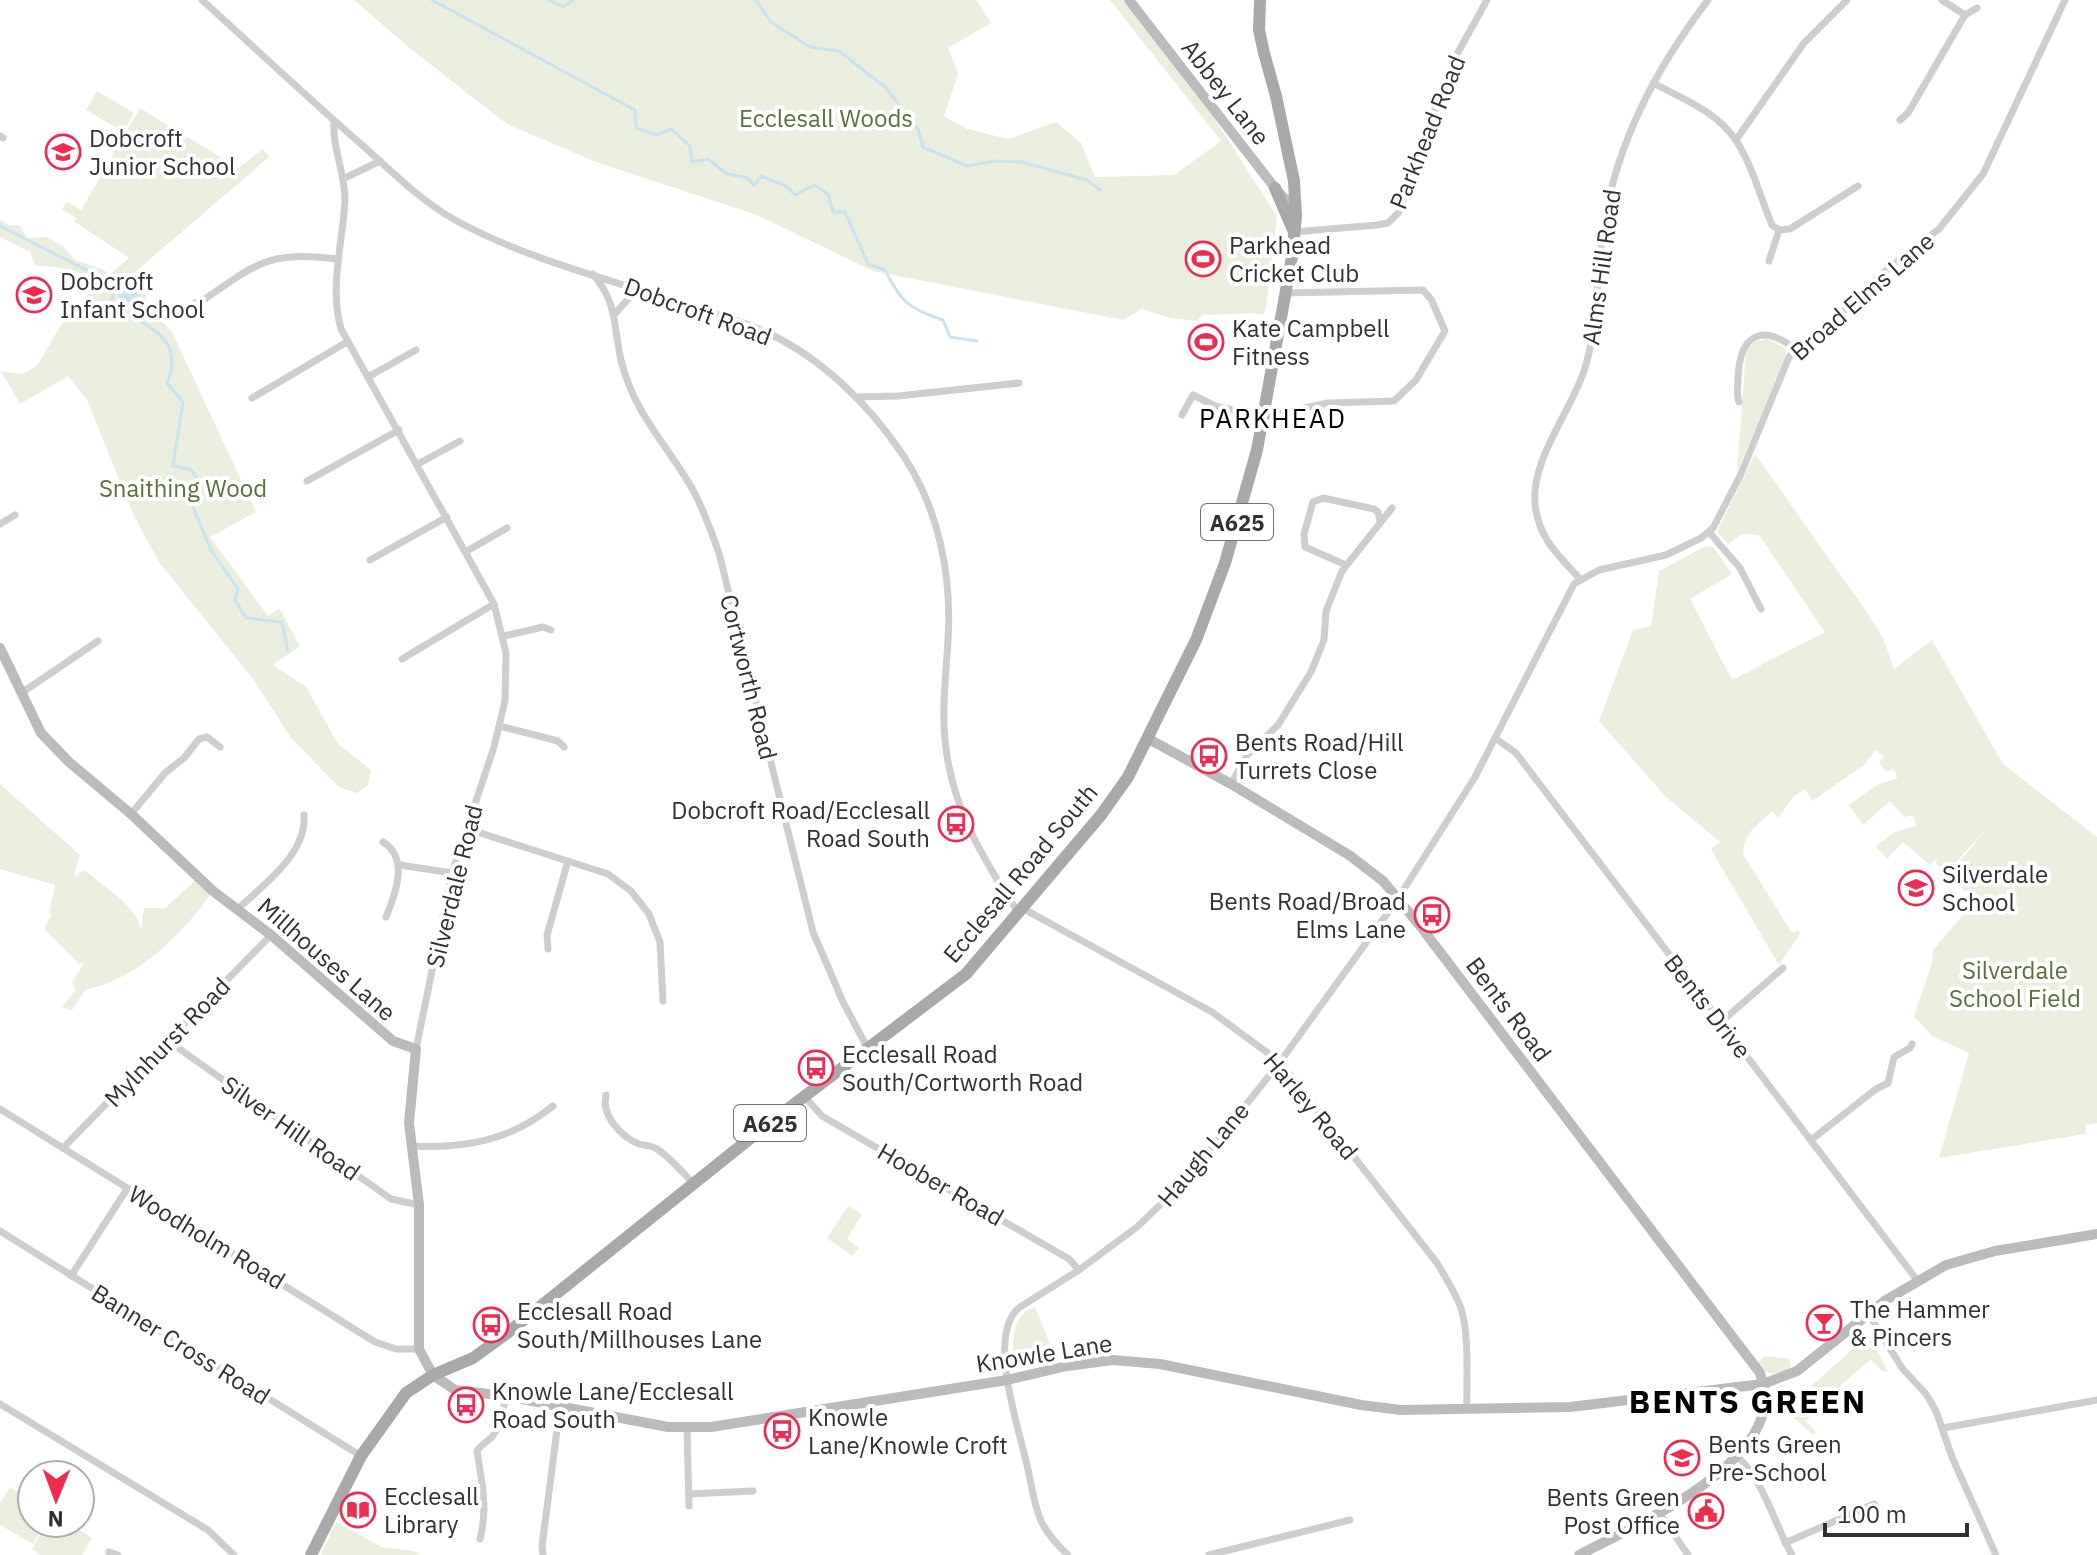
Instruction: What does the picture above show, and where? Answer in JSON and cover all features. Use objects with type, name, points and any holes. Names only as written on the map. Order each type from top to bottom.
[{"type":"main road","name":"Ecclesall Road South","points":[[311,1555],[361,1456],[406,1393],[433,1375],[473,1358],[506,1334],[804,1096],[966,974],[1105,809],[1128,777],[1214,598],[1257,450],[1284,293],[1296,204],[1292,163],[1259,30],[1260,0]]},
{"type":"main road","points":[[1292,163],[1286,177],[1272,184],[1294,232]]},
{"type":"street","name":"Dobcroft Road","points":[[202,0],[334,121],[451,218],[511,246],[772,335],[829,373],[856,397],[891,438],[930,504],[940,537],[949,604],[944,715],[949,771],[965,822],[986,862],[1020,910]]},
{"type":"street","name":"Abbey Lane","points":[[1129,0],[1272,184],[1285,199],[1296,204]]},
{"type":"street","name":"Parkhead Road","points":[[1294,232],[1388,223],[1399,212],[1442,89],[1487,0]]},
{"type":"street","name":"Alms Hill Road","points":[[1580,579],[1551,549],[1542,534],[1534,500],[1536,482],[1542,461],[1576,393],[1587,361],[1597,318],[1601,247],[1613,184],[1636,119],[1678,41],[1708,0]]},
{"type":"street","points":[[1736,140],[1804,43],[1847,0]]},
{"type":"street","points":[[1942,0],[1965,15]]},
{"type":"street","name":"Broad Elms Lane","points":[[1709,532],[1722,514],[1783,368],[1795,349],[1806,345],[1855,298],[1929,238],[1968,196],[1983,174],[2065,0]]},
{"type":"street","points":[[1900,120],[1908,113],[1965,15],[1977,8]]},
{"type":"street","points":[[1653,83],[1716,119],[1736,140],[1772,225],[1779,230],[1790,229],[1858,186]]},
{"type":"street","name":"Silverdale Road","points":[[334,121],[333,139],[345,198],[335,298],[337,314],[347,342],[467,551],[494,604],[504,636],[507,677],[500,726],[452,873],[416,1049]]},
{"type":"street","points":[[343,179],[380,161]]},
{"type":"street","points":[[1769,261],[1779,230]]},
{"type":"street","points":[[195,303],[262,262],[295,255],[338,259]]},
{"type":"street","name":"Cortworth Road","points":[[591,273],[604,287],[615,314],[621,361],[634,399],[691,487],[719,553],[813,932],[843,1002],[868,1049]]},
{"type":"street","points":[[615,314],[634,292],[643,290]]},
{"type":"street","points":[[1182,415],[1193,395],[1215,406],[1262,417],[1328,403],[1394,401],[1416,380],[1445,331],[1431,299],[1423,290],[1284,293]]},
{"type":"street","points":[[1739,402],[1739,357],[1749,341],[1764,335],[1772,336],[1795,349]]},
{"type":"street","points":[[252,398],[347,342]]},
{"type":"street","points":[[368,377],[416,350]]},
{"type":"street","points":[[856,397],[898,396],[1019,383]]},
{"type":"street","points":[[307,481],[399,430]]},
{"type":"street","points":[[418,464],[460,441]]},
{"type":"street","points":[[1346,565],[1305,547],[1304,534],[1313,502],[1323,498],[1374,509],[1380,521]]},
{"type":"street","points":[[1231,784],[1247,755],[1278,725],[1316,663],[1324,640],[1326,611],[1346,565],[1392,508]]},
{"type":"street","points":[[0,524],[15,515]]},
{"type":"street","points":[[370,560],[447,517]]},
{"type":"street","points":[[467,551],[507,528]]},
{"type":"street","points":[[1397,900],[1475,777],[1568,592],[1580,579],[1599,570],[1666,555],[1709,532],[1740,568],[1761,609]]},
{"type":"street","points":[[402,659],[494,604]]},
{"type":"street","points":[[504,636],[543,627],[551,630]]},
{"type":"street","points":[[23,692],[98,641]]},
{"type":"street","name":"Millhouses Lane","points":[[0,648],[41,733],[69,762],[131,814],[213,891],[271,935],[393,1041],[416,1049]]},
{"type":"street","points":[[500,726],[558,741],[564,747]]},
{"type":"street","points":[[131,814],[199,739],[207,737],[220,747]]},
{"type":"street","name":"Bents Road","points":[[1147,738],[1231,784],[1357,861],[1383,881],[1753,1363],[1763,1384]]},
{"type":"street","name":"Bents Drive","points":[[1495,738],[1516,753],[1917,1280]]},
{"type":"street","points":[[238,909],[293,852],[305,824],[304,815]]},
{"type":"street","points":[[465,828],[608,874],[640,901],[660,942],[660,991],[663,1001]]},
{"type":"street","points":[[383,842],[397,855],[400,865],[386,917]]},
{"type":"street","points":[[548,949],[547,935],[568,861]]},
{"type":"street","points":[[400,865],[452,873]]},
{"type":"street","name":"Haugh Lane","points":[[1007,1380],[1006,1336],[1010,1317],[1137,1227],[1184,1182],[1280,1062],[1397,900]]},
{"type":"street","name":"Harley Road","points":[[1020,910],[1212,1012],[1280,1062],[1437,1263],[1451,1286],[1461,1310],[1464,1331],[1467,1410]]},
{"type":"street","name":"Mylnhurst Road","points":[[63,1148],[271,935]]},
{"type":"street","points":[[1721,1022],[1783,968]]},
{"type":"street","name":"Silver Hill Road","points":[[167,1040],[391,1199],[419,1205]]},
{"type":"street","points":[[1811,1140],[1888,1083],[1894,1057],[1912,1044]]},
{"type":"street","points":[[416,1049],[409,1123],[419,1205],[419,1349],[433,1375]]},
{"type":"street","points":[[606,1095],[604,1103],[610,1120],[639,1144],[655,1147],[694,1184]]},
{"type":"street","name":"Hoober Road","points":[[804,1096],[822,1116],[953,1189],[1069,1259],[1079,1270]]},
{"type":"street","points":[[412,1146],[452,1147],[487,1141],[524,1127],[553,1106]]},
{"type":"street","name":"Woodholm Road","points":[[0,1109],[375,1342],[396,1349],[419,1349]]},
{"type":"street","points":[[71,1276],[127,1189]]},
{"type":"street","name":"Banner Cross Road","points":[[0,1231],[361,1456]]},
{"type":"street","name":"Knowle Lane","points":[[433,1375],[455,1390],[687,1428],[738,1424],[1007,1380],[1091,1362],[1134,1361],[1401,1410],[1616,1404],[1763,1384],[1797,1371],[1868,1313],[1917,1280],[1969,1258],[2097,1234]]},
{"type":"street","points":[[1868,1313],[1902,1368],[1926,1394],[1996,1555]]},
{"type":"street","points":[[1007,1380],[1040,1518],[1047,1533],[1068,1555]]},
{"type":"street","points":[[1579,1555],[1707,1483],[1737,1456],[1761,1420],[1765,1406],[1763,1384]]},
{"type":"street","points":[[480,1539],[485,1503],[477,1451],[494,1434],[506,1396]]},
{"type":"street","points":[[1943,1428],[2097,1400]]},
{"type":"street","points":[[0,1404],[208,1530],[234,1555]]},
{"type":"street","points":[[543,1555],[560,1407]]},
{"type":"street","points":[[687,1428],[689,1506]]},
{"type":"street","points":[[1737,1456],[1748,1466],[1792,1555]]},
{"type":"street","points":[[689,1494],[753,1491]]},
{"type":"street","points":[[1785,1543],[1874,1504]]},
{"type":"street","points":[[1659,1512],[1688,1555]]},
{"type":"street","points":[[1209,1555],[1350,1520]]},
{"type":"green space","name":"Ecclesall Woods","points":[[354,0],[976,0],[991,23],[948,48],[958,74],[944,116],[967,129],[1008,139],[1056,122],[1081,143],[1095,177],[1174,175],[1221,141],[1110,0],[1122,0],[1199,94],[1277,217],[1266,308],[1263,315],[1203,315],[1197,321],[1170,318],[1142,309],[1123,320],[873,271],[757,215],[596,162],[507,124]]},
{"type":"green space","points":[[97,91],[134,113],[123,132],[86,110]]},
{"type":"green space","name":"Snaithing Wood","points":[[140,108],[238,168],[263,149],[269,157],[135,272],[151,309],[172,332],[256,512],[210,537],[268,616],[279,608],[300,646],[273,665],[306,687],[338,744],[371,770],[368,785],[357,793],[339,787],[291,738],[253,679],[159,562],[134,516],[87,400],[68,376],[20,404],[1,371],[22,374],[37,366],[61,325],[77,311],[96,285],[76,272],[35,265],[30,252],[0,237],[0,220],[9,225],[20,225],[27,238],[47,237],[64,247],[75,260],[104,270],[109,275],[129,258],[75,222],[76,218],[62,209],[67,202],[81,210]]},
{"type":"green space","points":[[1767,339],[1785,348],[1786,355],[1737,472],[1746,352],[1754,342]]},
{"type":"green space","name":"Silverdale School","points":[[1755,454],[1866,611],[1883,638],[1894,669],[1932,640],[2003,764],[2097,837],[2097,1123],[2085,1125],[2086,1134],[1939,1158],[1969,1053],[1932,1036],[1914,1016],[1932,963],[1933,950],[1969,908],[1978,902],[1948,876],[1987,828],[1946,873],[1936,864],[1937,858],[1930,865],[1903,842],[1887,859],[1876,846],[1895,832],[1916,826],[1913,815],[1904,817],[1890,801],[1863,825],[1849,805],[1877,785],[1897,778],[1894,769],[1886,772],[1879,762],[1884,757],[1876,750],[1864,765],[1812,801],[1805,789],[1794,796],[1778,818],[1773,811],[1755,827],[1743,849],[1744,856],[1792,933],[1798,930],[1800,934],[1779,965],[1711,849],[1720,842],[1665,796],[1599,721],[1633,630],[1651,626],[1659,571],[1706,546],[1713,547],[1732,574],[1690,599],[1732,680],[1825,632],[1759,535],[1742,534],[1728,544],[1717,532]]},
{"type":"green space","points":[[0,784],[80,855],[74,875],[77,877],[79,872],[85,871],[109,890],[126,904],[141,929],[144,908],[165,908],[198,878],[213,891],[188,923],[158,952],[123,976],[85,990],[72,1010],[62,1007],[76,990],[72,983],[84,963],[79,964],[44,929],[52,914],[49,913],[55,885],[0,869]]},
{"type":"green space","points":[[848,1206],[862,1214],[847,1239],[859,1248],[852,1256],[827,1238]]},
{"type":"green space","points":[[1035,1307],[1057,1361],[1016,1368],[1013,1348],[1016,1325],[1024,1313]]},
{"type":"green space","points":[[1869,1334],[1888,1372],[1882,1371],[1871,1359],[1825,1399],[1827,1402],[1806,1421],[1816,1432],[1813,1435],[1785,1410]]},
{"type":"green space","points":[[1765,1356],[1790,1359],[1791,1369],[1769,1373],[1757,1363]]},
{"type":"green space","points":[[10,1487],[16,1491],[16,1534],[0,1525],[0,1504]]},
{"type":"green space","points":[[336,1522],[382,1547],[414,1551],[419,1555],[321,1555]]},
{"type":"green space","points":[[38,1539],[91,1539],[82,1555],[41,1555],[32,1549]]},
{"type":"water","points":[[124,280],[131,280],[138,286],[137,310],[127,308],[119,301],[119,287]]},
{"type":"waterway","points":[[432,0],[635,110],[636,128],[657,135],[671,129],[690,146],[692,162],[708,159],[727,174],[748,178],[754,186],[761,176],[786,186],[795,195],[814,185],[828,194],[833,212],[845,212],[868,264],[885,270],[907,303],[943,320],[950,337],[977,341]]},
{"type":"waterway","points":[[549,0],[563,7],[573,0]]},
{"type":"waterway","points":[[756,0],[771,22],[810,47],[839,51],[885,87],[918,129],[923,147],[967,166],[995,161],[1021,162],[1087,180],[1100,190]]},
{"type":"waterway","points":[[0,226],[116,285],[110,305],[148,326],[166,343],[172,367],[167,383],[183,402],[173,466],[190,469],[202,485],[193,507],[211,550],[238,589],[235,600],[246,618],[282,622],[288,651]]},
{"type":"place","name":"Dobcroft Junior School","points":[[63,152]]},
{"type":"place","name":"Parkhead Cricket Club","points":[[1203,259]]},
{"type":"place","name":"Dobcroft Infant School","points":[[34,295]]},
{"type":"place","name":"Kate Campbell Fitness","points":[[1206,342]]},
{"type":"place","name":"Bents Road/Hill Turrets Close","points":[[1209,756]]},
{"type":"place","name":"Dobcroft Road/Ecclesall Road South","points":[[956,824]]},
{"type":"place","name":"Silverdale School","points":[[1916,888]]},
{"type":"place","name":"Bents Road/Broad Elms Lane","points":[[1432,915]]},
{"type":"place","name":"Ecclesall Road South/Cortworth Road","points":[[816,1068]]},
{"type":"place","name":"The Hammer & Pincers","points":[[1824,1323]]},
{"type":"place","name":"Ecclesall Road South/Millhouses Lane","points":[[491,1325]]},
{"type":"place","name":"Knowle Lane/Ecclesall Road South","points":[[466,1405]]},
{"type":"place","name":"Knowle Lane/Knowle Croft","points":[[782,1431]]},
{"type":"place","name":"Bents Green Pre-School","points":[[1682,1458]]},
{"type":"place","name":"Ecclesall Library","points":[[358,1510]]},
{"type":"place","name":"Bents Green Post Office","points":[[1706,1511]]},
{"type":"district","name":"PARKHEAD","points":[[1273,418]]},
{"type":"district","name":"BENTS GREEN","points":[[1748,1401]]},
{"type":"park label","name":"Silverdale School Field","points":[[2015,984]]}]
